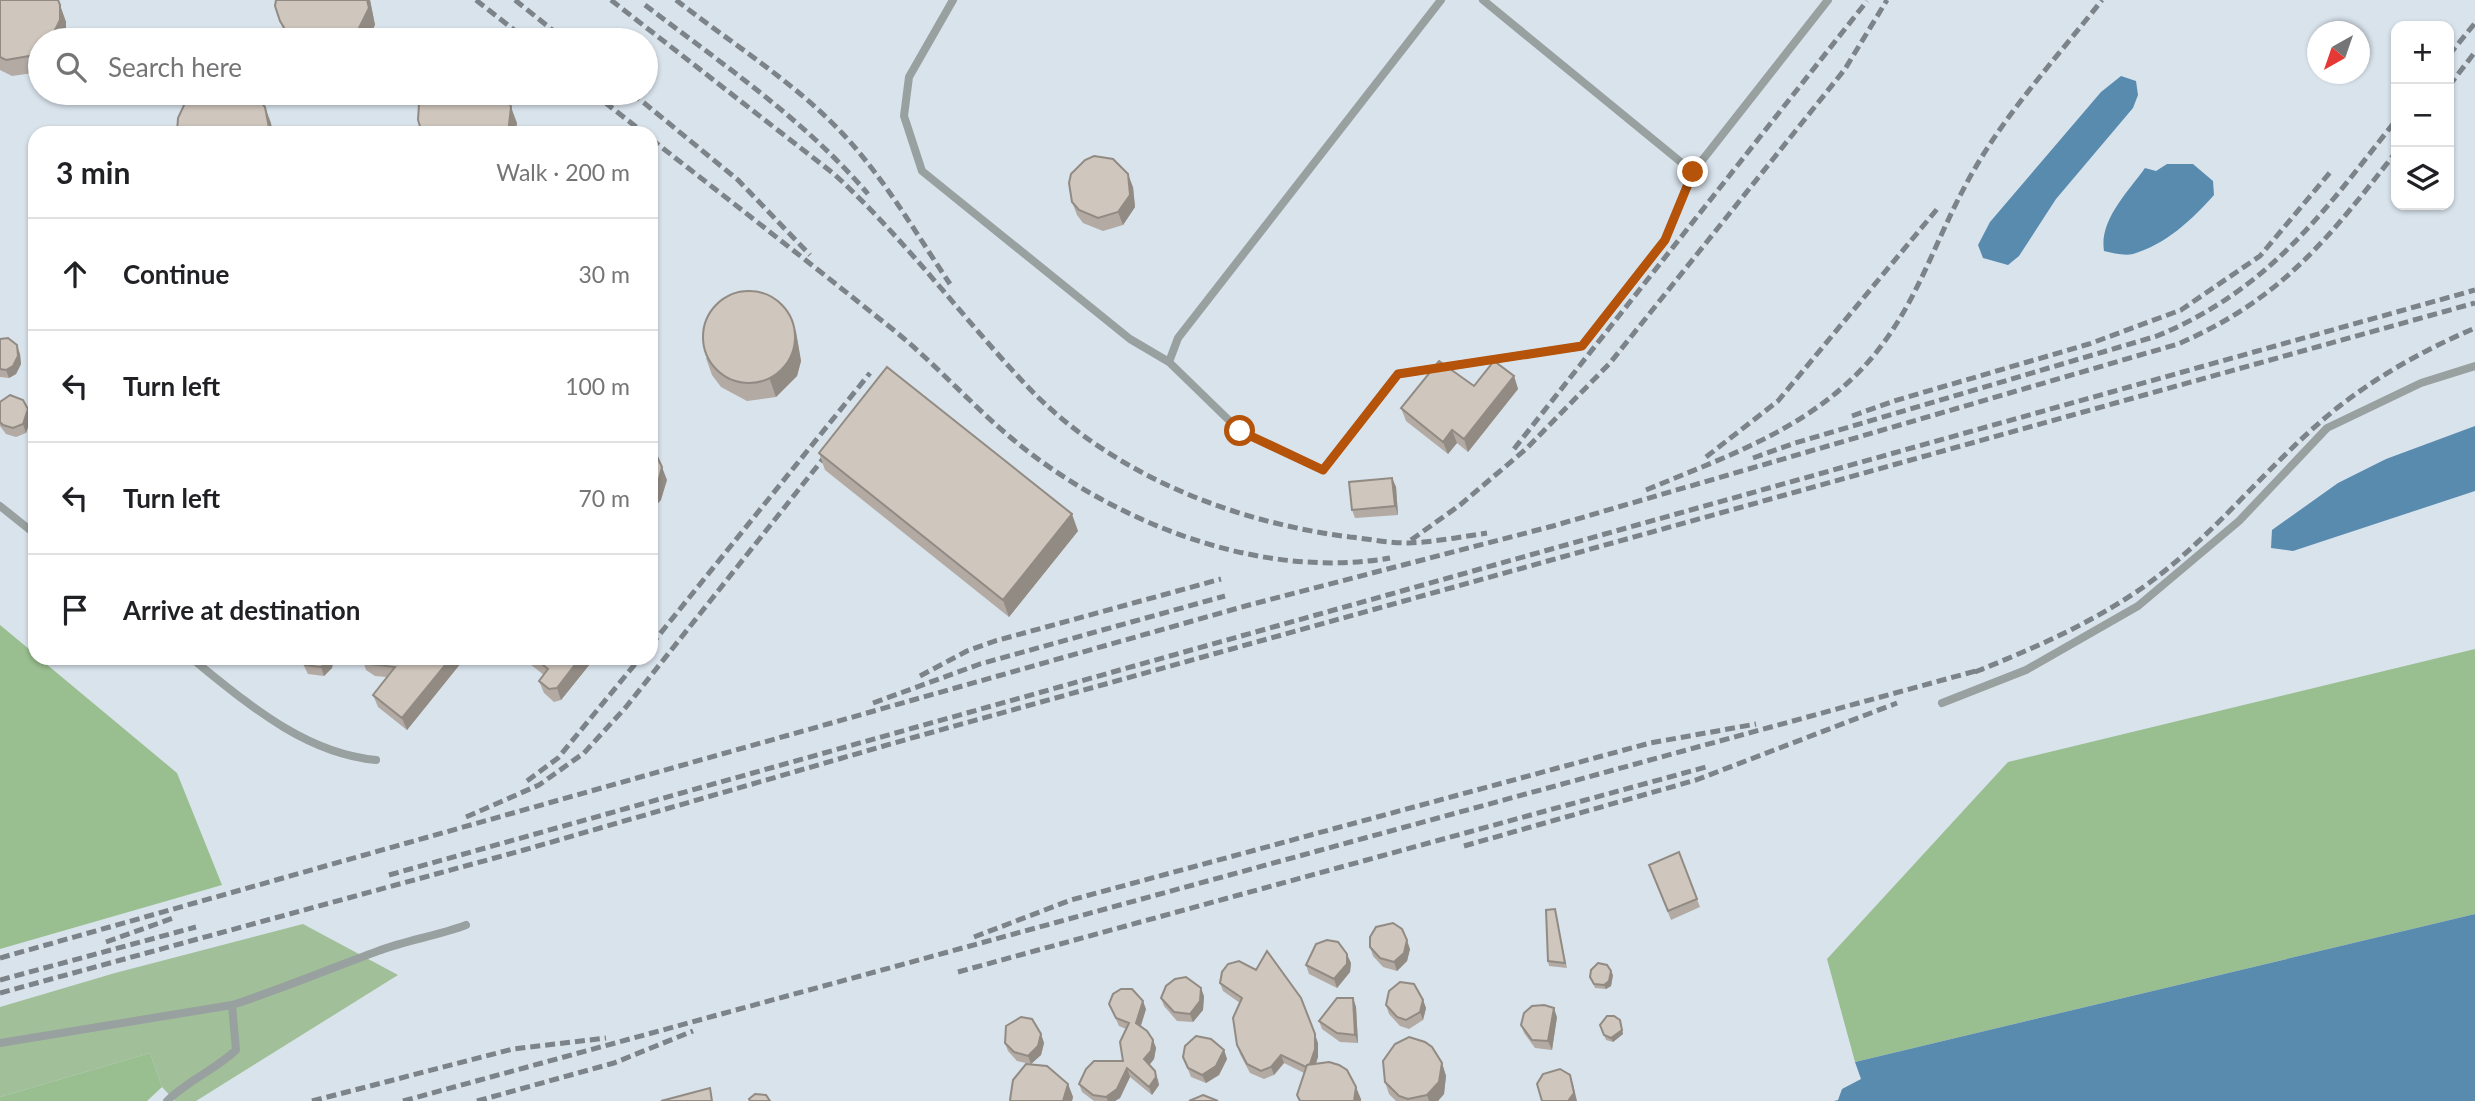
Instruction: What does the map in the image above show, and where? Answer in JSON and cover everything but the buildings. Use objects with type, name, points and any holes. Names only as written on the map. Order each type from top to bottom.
[{"type":"lane","points":[[953,0],[909,77],[904,116],[922,171],[1130,339],[1169,362],[1240,431],[1323,470],[1398,374],[1582,346],[1665,240],[1693,172],[1828,0]]},
{"type":"lane","points":[[1169,362],[1178,338],[1441,0]]},
{"type":"lane","points":[[1483,0],[1693,172]]},
{"type":"lane","points":[[1942,703],[2026,670],[2138,606],[2239,521],[2327,428],[2421,383],[2475,366]]},
{"type":"lane","points":[[0,506],[28,528]]},
{"type":"lane","points":[[200,665],[289,731],[322,748],[350,758],[376,760]]},
{"type":"lane","points":[[0,1043],[61,1036],[232,1005],[309,980],[381,949],[432,938],[466,925]]},
{"type":"lane","points":[[167,1101],[187,1082],[221,1064],[236,1050],[232,1005]]},
{"type":"green space","points":[[0,625],[28,648],[28,665],[47,665],[177,773],[222,885],[0,949]]},
{"type":"green space","points":[[2475,649],[2475,914],[1855,1062],[1827,959],[2008,762]]},
{"type":"green space","points":[[303,924],[398,975],[196,1101],[175,1101],[162,1087],[150,1053],[0,1097],[0,1007],[115,973]]},
{"type":"green space","points":[[150,1053],[162,1087],[147,1101],[0,1101],[0,1097]]},
{"type":"water","points":[[2121,76],[2136,81],[2138,95],[2133,108],[2056,199],[2019,256],[2008,265],[1983,258],[1978,245],[1990,222],[2101,92]]},
{"type":"water","points":[[2167,164],[2193,164],[2213,181],[2214,195],[2188,222],[2145,250],[2130,255],[2104,251],[2106,228],[2123,197],[2145,168],[2156,171]]},
{"type":"water","points":[[2475,426],[2475,491],[2293,551],[2271,548],[2272,530],[2338,483],[2386,459]]},
{"type":"water","points":[[2475,914],[2475,1101],[1834,1101],[1838,1100],[1842,1089],[1861,1079],[1855,1062]]},
{"type":"railway","points":[[476,0],[512,28]]},
{"type":"railway","points":[[515,0],[550,28]]},
{"type":"railway","points":[[611,0],[647,28]]},
{"type":"railway","points":[[676,0],[783,80],[842,133],[886,187],[950,284]]},
{"type":"railway","points":[[1411,540],[1460,505],[1526,449],[1610,363],[1845,69],[1887,0]]},
{"type":"railway","points":[[1646,490],[1774,434],[1821,405],[1867,363],[1904,311],[1958,199],[1988,147],[2102,0]]},
{"type":"railway","points":[[1514,449],[1867,1]]},
{"type":"railway","points":[[645,5],[790,117],[868,194]]},
{"type":"railway","points":[[2454,49],[2475,23]]},
{"type":"railway","points":[[658,37],[834,174],[909,251],[1026,385],[1059,416],[1095,444],[1134,468],[1175,489],[1218,506],[1306,530],[1408,543],[1487,533]]},
{"type":"railway","points":[[2451,84],[2475,52]]},
{"type":"railway","points":[[608,105],[635,126]]},
{"type":"railway","points":[[647,105],[738,180],[810,255]]},
{"type":"railway","points":[[1753,458],[1795,443],[2157,336],[2197,317],[2232,296],[2292,245],[2344,186],[2391,126]]},
{"type":"railway","points":[[658,144],[896,332],[1021,446],[1103,500],[1148,522],[1195,540],[1244,553],[1293,561],[1342,563],[1390,558]]},
{"type":"railway","points":[[0,958],[1249,605],[1553,526],[2178,344],[2246,307],[2275,286],[2325,239],[2391,158]]},
{"type":"railway","points":[[1852,416],[1894,401],[2089,344],[2181,310],[2260,256],[2332,170]]},
{"type":"railway","points":[[1706,457],[1778,401],[1938,208]]},
{"type":"railway","points":[[389,875],[2475,290]]},
{"type":"railway","points":[[0,993],[524,850],[908,739],[2475,303]]},
{"type":"railway","points":[[1975,672],[2075,628],[2145,586],[2189,550],[2293,447],[2337,408],[2403,363],[2475,328]]},
{"type":"railway","points":[[658,636],[870,373]]},
{"type":"railway","points":[[466,817],[539,785],[584,753],[626,707],[834,445]]},
{"type":"railway","points":[[920,676],[967,651],[995,641],[1221,579]]},
{"type":"railway","points":[[873,703],[980,664],[1225,596]]},
{"type":"railway","points":[[527,781],[558,758],[634,665]]},
{"type":"railway","points":[[403,1101],[1983,669]]},
{"type":"railway","points":[[1464,846],[1696,780],[1897,703]]},
{"type":"railway","points":[[974,937],[1071,900],[1650,743],[1756,724]]},
{"type":"railway","points":[[958,972],[1706,767]]},
{"type":"railway","points":[[106,942],[176,917]]},
{"type":"railway","points":[[0,980],[196,927]]},
{"type":"railway","points":[[477,1101],[614,1063],[693,1031]]},
{"type":"railway","points":[[312,1101],[513,1049],[606,1038]]},
{"type":"route","points":[[1240,431],[1323,470],[1398,374],[1582,346],[1665,240],[1693,172]]}]
